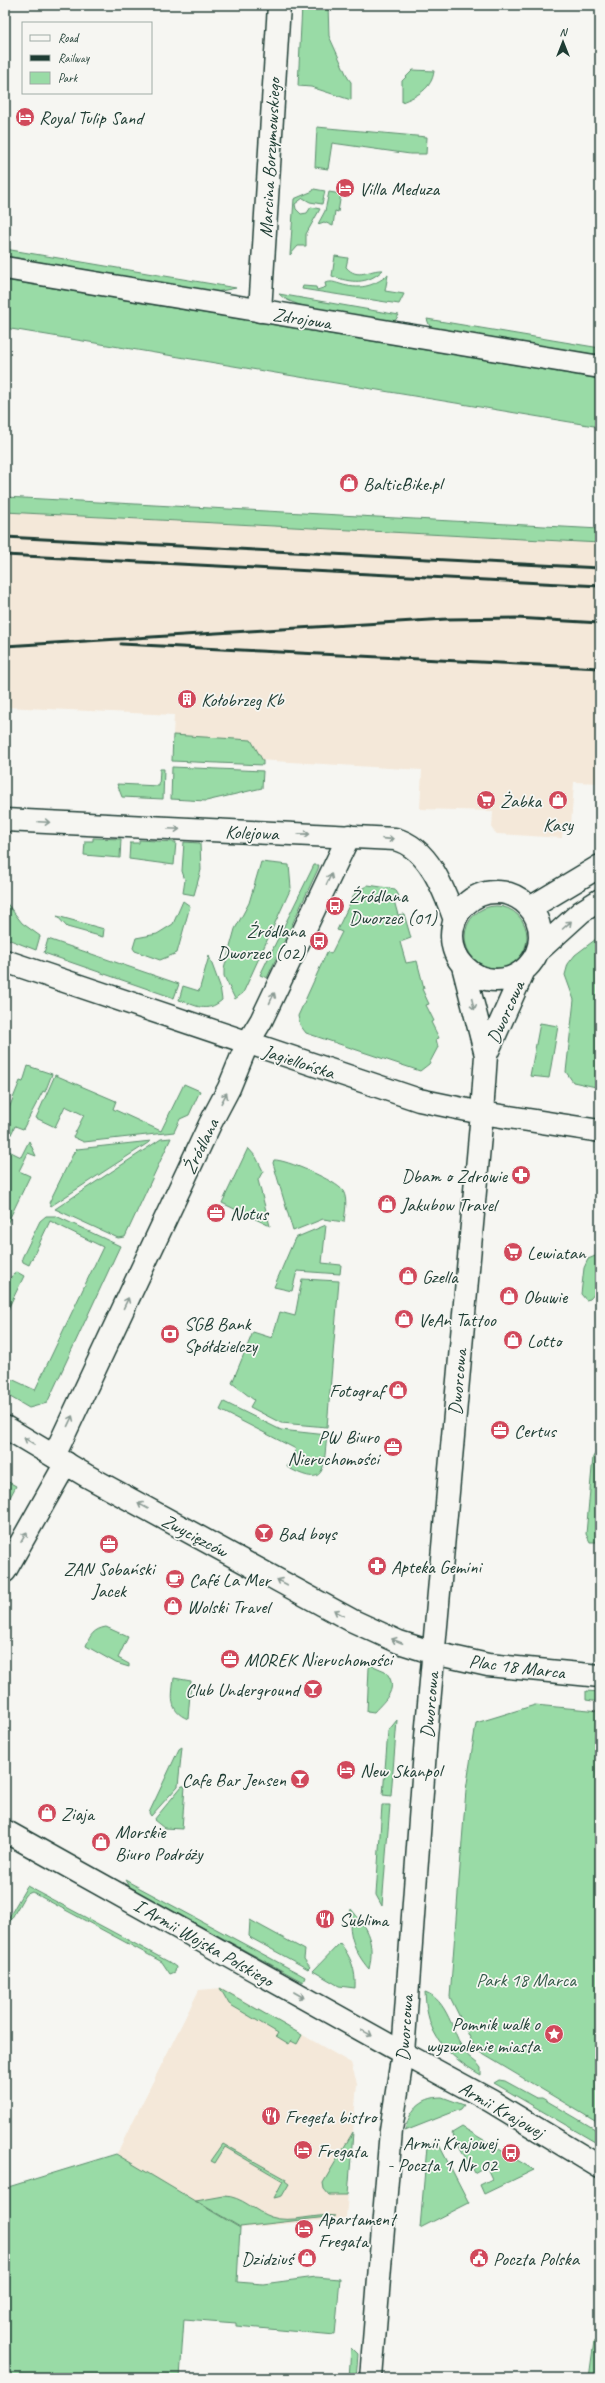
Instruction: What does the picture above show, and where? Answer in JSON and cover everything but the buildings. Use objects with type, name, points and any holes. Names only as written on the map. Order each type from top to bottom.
[{"type":"street","name":"Marcina Borzymowskiego","points":[[260,311],[279,5]]},
{"type":"street","name":"Zdrojowa","points":[[5,268],[600,367]]},
{"type":"street","name":"Kolejowa","points":[[5,820],[395,839],[416,850],[436,876],[444,891],[455,920],[452,937],[453,946],[463,966]]},
{"type":"street","name":"Źródlana","points":[[5,1571],[60,1460],[207,1131],[229,1088],[247,1044],[261,1021],[349,836]]},
{"type":"street","points":[[530,908],[600,866]]},
{"type":"street","points":[[455,920],[460,911],[474,898],[491,892],[510,894],[530,908],[540,928],[538,950]]},
{"type":"street","points":[[463,966],[480,977],[496,980],[510,978],[524,970],[531,963],[538,950],[581,912],[600,900]]},
{"type":"street","name":"Jagiellońska","points":[[5,961],[247,1044],[418,1100],[482,1113],[600,1131]]},
{"type":"street","name":"Dworcowa","points":[[371,2378],[391,2130],[403,2053],[426,1737],[486,1055],[463,966]]},
{"type":"street","name":"Dworcowa","points":[[486,1055],[524,970]]},
{"type":"street","name":"Zwycięzców","points":[[5,1427],[60,1460],[357,1622],[399,1642],[434,1653]]},
{"type":"street","name":"Plac 18 Marca","points":[[434,1653],[488,1665],[600,1676]]},
{"type":"street","name":"I Armii Wojska Polskiego","points":[[5,1831],[403,2053]]},
{"type":"street","name":"Armii Krajowej","points":[[403,2053],[491,2101],[600,2168]]},
{"type":"shaded area","points":[[5,512],[600,543],[600,783],[574,782],[571,825],[563,825],[562,838],[497,834],[492,829],[493,811],[420,809],[422,770],[172,755],[174,715],[5,707]]},
{"type":"shaded area","points":[[222,1988],[351,2063],[357,2083],[346,2218],[240,2228],[116,2155],[199,1990]]},
{"type":"green space","points":[[302,5],[328,5],[329,36],[351,82],[351,100],[311,87],[298,86]]},
{"type":"green space","points":[[413,70],[434,71],[433,77],[423,91],[402,102],[402,81]]},
{"type":"green space","points":[[317,127],[427,137],[426,154],[410,154],[332,143],[328,169],[315,167]]},
{"type":"green space","points":[[314,189],[325,191],[322,204],[310,202],[303,198],[295,204],[296,209],[301,214],[307,213],[311,207],[320,209],[306,234],[306,246],[298,246],[290,255],[294,199],[313,191]]},
{"type":"green space","points":[[329,192],[341,194],[338,212],[335,211],[333,226],[324,222],[318,224],[325,211]]},
{"type":"green space","points":[[5,249],[236,288],[216,292],[5,256]]},
{"type":"green space","points":[[335,256],[348,258],[346,267],[355,273],[359,274],[383,270],[371,278],[359,281],[346,280],[332,276]]},
{"type":"green space","points":[[388,275],[385,291],[404,294],[399,304],[302,289],[303,286],[316,287],[317,290],[326,287],[325,283],[331,282],[359,287],[371,285]]},
{"type":"green space","points":[[5,280],[600,379],[600,427],[5,328]]},
{"type":"green space","points":[[279,294],[399,315],[394,322],[333,313],[300,305],[287,300]]},
{"type":"green space","points":[[427,319],[600,348],[600,353],[592,354],[430,327]]},
{"type":"green space","points":[[5,497],[600,529],[600,543],[5,512]]},
{"type":"green space","points":[[173,735],[251,740],[263,761],[263,765],[172,761]]},
{"type":"green space","points":[[172,767],[263,771],[262,788],[206,801],[171,799]]},
{"type":"green space","points":[[160,769],[164,769],[163,799],[122,797],[117,784],[159,786]]},
{"type":"green space","points":[[93,838],[121,839],[120,858],[84,855],[85,841],[93,841]]},
{"type":"green space","points":[[139,840],[176,842],[174,865],[129,859],[130,843],[139,843]]},
{"type":"green space","points":[[184,842],[200,843],[201,870],[194,895],[183,893],[185,880],[182,871]]},
{"type":"green space","points":[[261,862],[289,865],[291,888],[243,993],[235,999],[224,976],[224,969],[235,929],[249,903]]},
{"type":"green space","points":[[314,865],[319,865],[318,869],[267,978],[260,975]]},
{"type":"green space","points":[[368,885],[395,889],[399,896],[393,897],[398,915],[404,914],[411,938],[400,942],[406,963],[417,961],[424,988],[422,989],[429,1004],[426,1005],[434,1021],[431,1022],[439,1038],[436,1039],[438,1047],[429,1064],[420,1071],[306,1033],[300,1025],[298,1016],[327,952],[331,954],[342,932],[337,930],[355,893]]},
{"type":"green space","points":[[5,901],[22,923],[40,936],[36,950],[5,938]]},
{"type":"green space","points":[[183,901],[190,906],[177,953],[160,960],[135,951],[133,948],[136,938],[157,934],[173,924]]},
{"type":"green space","points":[[496,906],[508,909],[518,915],[524,925],[527,937],[524,949],[518,959],[508,965],[496,968],[484,965],[474,959],[468,949],[465,937],[468,925],[474,915],[484,909]]},
{"type":"green space","points":[[57,916],[104,929],[103,937],[67,927]]},
{"type":"green space","points":[[600,936],[600,1066],[596,1087],[573,1082],[566,1072],[574,1000],[565,975],[568,964],[575,955]]},
{"type":"green space","points":[[48,939],[179,984],[174,998],[44,953]]},
{"type":"green space","points":[[209,956],[220,986],[222,1000],[211,1007],[201,1007],[179,1000],[183,986],[199,991]]},
{"type":"green space","points":[[540,1023],[558,1026],[549,1078],[530,1076]]},
{"type":"green space","points":[[28,1066],[52,1074],[45,1092],[43,1091],[23,1129],[15,1126],[5,1147],[5,1118],[20,1081],[23,1082]]},
{"type":"green space","points":[[55,1075],[116,1101],[113,1109],[161,1131],[184,1084],[200,1091],[189,1115],[180,1119],[174,1132],[84,1142],[73,1137],[84,1115],[65,1106],[55,1127],[36,1118]]},
{"type":"green space","points":[[171,1138],[125,1237],[118,1238],[55,1209],[161,1139]]},
{"type":"green space","points":[[29,1141],[36,1156],[28,1153],[19,1171],[30,1176],[5,1228],[5,1149],[21,1157]]},
{"type":"green space","points":[[151,1141],[51,1206],[49,1203],[74,1152],[77,1149]]},
{"type":"green space","points":[[248,1148],[256,1157],[263,1171],[258,1180],[270,1226],[222,1203]]},
{"type":"green space","points":[[274,1160],[289,1163],[310,1171],[339,1187],[345,1194],[346,1206],[344,1222],[323,1219],[293,1231],[273,1163]]},
{"type":"green space","points":[[46,1216],[56,1216],[120,1246],[47,1403],[29,1408],[5,1394],[5,1376],[35,1390],[103,1247],[50,1221],[29,1265],[23,1262],[22,1258],[40,1221]]},
{"type":"green space","points":[[326,1225],[322,1263],[341,1265],[340,1274],[297,1271],[292,1291],[274,1287],[295,1238]]},
{"type":"green space","points":[[600,1254],[600,1288],[590,1299],[586,1300],[581,1294],[584,1268],[588,1259]]},
{"type":"green space","points":[[17,1272],[24,1276],[5,1315],[7,1285],[12,1275]]},
{"type":"green space","points":[[302,1279],[339,1281],[327,1427],[281,1423],[250,1407],[254,1400],[232,1383],[253,1332],[272,1338],[280,1312],[295,1316]]},
{"type":"green space","points":[[224,1402],[281,1430],[327,1435],[325,1458],[320,1472],[316,1476],[310,1476],[287,1467],[296,1449],[220,1410]]},
{"type":"green space","points":[[600,1446],[600,1542],[590,1542],[586,1534],[593,1457]]},
{"type":"green space","points":[[5,1480],[16,1486],[5,1507]]},
{"type":"green space","points":[[106,1627],[128,1637],[118,1658],[129,1664],[129,1667],[116,1663],[86,1646],[95,1631]]},
{"type":"green space","points":[[371,1665],[385,1671],[391,1683],[390,1693],[374,1712],[367,1711],[369,1668]]},
{"type":"green space","points":[[174,1678],[191,1681],[188,1719],[177,1712],[174,1707],[172,1697]]},
{"type":"green space","points":[[586,1691],[600,1692],[600,1702],[586,1700]]},
{"type":"green space","name":"Park 18 Marca","points":[[535,1705],[600,1711],[600,2124],[476,2050],[450,1997],[466,1790],[476,1723]]},
{"type":"green space","points":[[397,1720],[391,1796],[383,1795],[388,1731]]},
{"type":"green space","points":[[182,1747],[178,1786],[151,1816],[149,1813],[179,1749]]},
{"type":"green space","points":[[182,1786],[185,1786],[182,1829],[164,1828],[154,1820]]},
{"type":"green space","points":[[382,1805],[390,1805],[382,1906],[376,1895]]},
{"type":"green space","points":[[125,1880],[305,1977],[303,1982],[130,1888]]},
{"type":"green space","points":[[27,1886],[169,1962],[176,1967],[175,1972],[170,1974],[162,1962],[32,1892],[25,1895],[5,1930],[5,1924]]},
{"type":"green space","points":[[351,1909],[362,1923],[369,1937],[371,1960],[369,1969],[359,1956],[353,1941],[350,1926]]},
{"type":"green space","points":[[250,1920],[305,1950],[304,1959],[310,1967],[308,1969],[251,1938],[249,1936]]},
{"type":"green space","points":[[340,1943],[347,1953],[354,1970],[355,1988],[339,1986],[313,1971]]},
{"type":"green space","points":[[220,1988],[302,2035],[297,2044],[291,2041],[289,2044],[276,2036],[278,2033],[229,2004]]},
{"type":"green space","points":[[425,1992],[433,1996],[444,2009],[464,2051],[481,2068],[481,2075],[457,2059],[440,2042],[430,2021]]},
{"type":"green space","points":[[499,2080],[505,2081],[536,2098],[542,2098],[600,2132],[600,2145],[494,2083]]},
{"type":"green space","points":[[442,2097],[464,2105],[461,2109],[405,2131],[409,2117],[417,2106],[422,2102]]},
{"type":"green space","points":[[462,2127],[534,2170],[484,2194],[480,2185],[492,2179],[486,2166],[474,2173],[452,2133]]},
{"type":"green space","points":[[353,2132],[348,2195],[329,2195],[324,2189],[323,2183]]},
{"type":"green space","points":[[437,2141],[469,2203],[420,2228],[427,2146]]},
{"type":"green space","points":[[223,2144],[286,2179],[285,2181],[289,2184],[282,2196],[274,2198],[283,2181],[225,2147],[215,2163],[211,2161]]},
{"type":"green space","points":[[116,2154],[240,2228],[237,2282],[263,2284],[316,2277],[340,2279],[335,2335],[236,2326],[236,2323],[184,2319],[180,2378],[5,2378],[5,2188]]},
{"type":"green space","points":[[224,2196],[243,2201],[265,2215],[279,2219],[295,2219],[328,2215],[336,2216],[240,2227],[196,2201]]},
{"type":"green space","points":[[594,2341],[600,2344],[600,2378],[589,2378]]},
{"type":"green space","points":[[351,2348],[358,2355],[356,2378],[349,2378]]},
{"type":"railway","points":[[5,537],[600,568]]},
{"type":"railway","points":[[5,555],[600,586]]},
{"type":"railway","points":[[5,646],[447,619],[516,618],[600,623]]},
{"type":"railway","points":[[121,644],[600,668]]},
{"type":"place","name":"Royal Tulip Sand","points":[[25,117]]},
{"type":"place","name":"Villa Meduza","points":[[345,188]]},
{"type":"place","name":"BalticBike.pl","points":[[349,483]]},
{"type":"place","name":"Kołobrzeg Kb","points":[[187,699]]},
{"type":"place","name":"Żabka","points":[[486,800]]},
{"type":"place","name":"Kasy","points":[[558,800]]},
{"type":"place","name":"Źródlana Dworzec (01)","points":[[335,906]]},
{"type":"place","name":"Źródlana Dworzec (02)","points":[[319,941]]},
{"type":"place","name":"Dbam o Zdrowie","points":[[521,1175]]},
{"type":"place","name":"Jakubow Travel","points":[[387,1204]]},
{"type":"place","name":"Notus","points":[[216,1213]]},
{"type":"place","name":"Lewiatan","points":[[513,1252]]},
{"type":"place","name":"Gzella","points":[[408,1276]]},
{"type":"place","name":"Obuwie","points":[[509,1296]]},
{"type":"place","name":"VeAn Tattoo","points":[[404,1319]]},
{"type":"place","name":"SGB Bank Spółdzielczy","points":[[170,1334]]},
{"type":"place","name":"Lotto","points":[[513,1340]]},
{"type":"place","name":"Fotograf","points":[[398,1390]]},
{"type":"place","name":"Certus","points":[[500,1430]]},
{"type":"place","name":"PW Biuro Nieruchomości","points":[[393,1447]]},
{"type":"place","name":"Bad boys","points":[[264,1533]]},
{"type":"place","name":"ZAN Sobański Jacek","points":[[109,1544]]},
{"type":"place","name":"Apteka Gemini","points":[[377,1566]]},
{"type":"place","name":"Café La Mer","points":[[175,1579]]},
{"type":"place","name":"Wolski Travel","points":[[173,1606]]},
{"type":"place","name":"MOREK Nieruchomości","points":[[230,1659]]},
{"type":"place","name":"Club Underground","points":[[313,1689]]},
{"type":"place","name":"New Skanpol","points":[[346,1770]]},
{"type":"place","name":"Cafe Bar Jensen","points":[[300,1779]]},
{"type":"place","name":"Ziaja","points":[[47,1813]]},
{"type":"place","name":"Morskie Biuro Podróży","points":[[101,1842]]},
{"type":"place","name":"Sublima","points":[[325,1919]]},
{"type":"place","name":"Pomnik walk o wyzwolenie miasta","points":[[554,2034]]},
{"type":"place","name":"Fregeta bistro","points":[[271,2116]]},
{"type":"place","name":"Fregata","points":[[303,2150]]},
{"type":"place","name":"Armii Krajowej - Poczta 1 Nr 02","points":[[511,2153]]},
{"type":"place","name":"Apartament Fregata","points":[[304,2229]]},
{"type":"place","name":"Dzidziuś","points":[[307,2258]]},
{"type":"place","name":"Poczta Polska","points":[[479,2258]]}]
